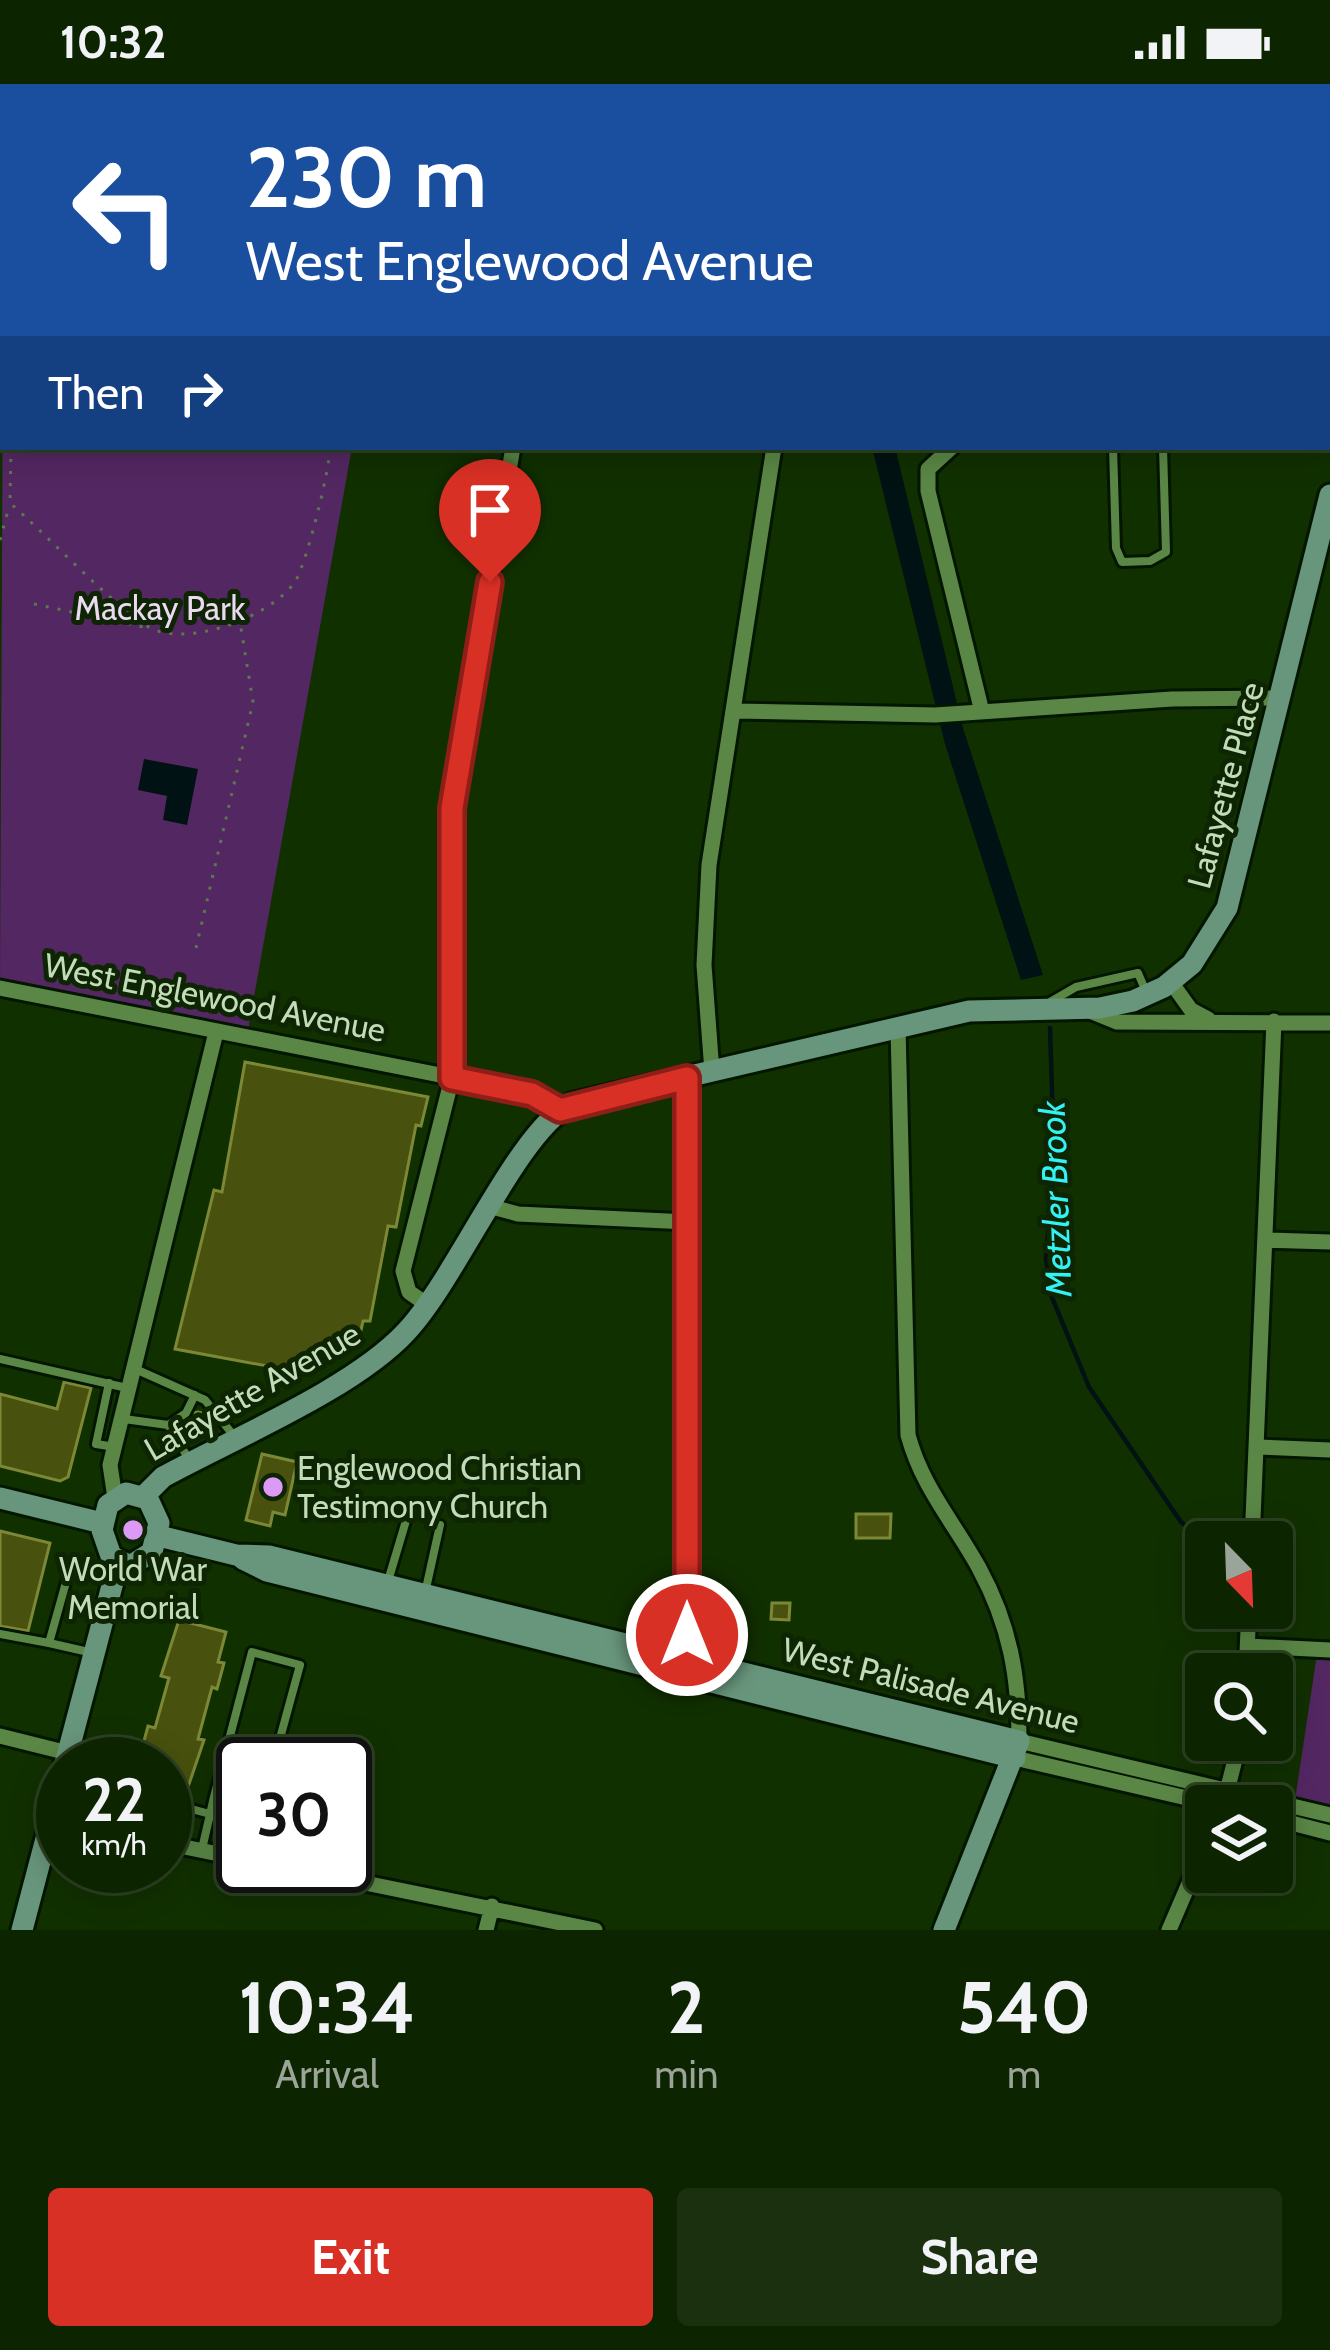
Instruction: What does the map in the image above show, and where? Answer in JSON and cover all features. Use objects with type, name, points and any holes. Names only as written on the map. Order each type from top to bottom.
[{"type":"street","points":[[429,1306],[409,1292],[403,1271],[452,1078],[452,808],[512,450]]},
{"type":"street","points":[[712,1072],[705,915],[774,450]]},
{"type":"street","points":[[949,450],[928,469],[928,491],[980,712]]},
{"type":"street","name":"Lafayette Place","points":[[1082,1008],[1148,995],[1171,982],[1196,960],[1223,919],[1330,495]]},
{"type":"street","points":[[733,711],[935,715],[1282,698]]},
{"type":"street","points":[[1171,982],[1191,1010],[1211,1019]]},
{"type":"street","name":"West Englewood Avenue","points":[[0,988],[532,1094],[560,1110]]},
{"type":"street","points":[[560,1110],[981,1009],[1082,1008],[1117,1022],[1330,1023]]},
{"type":"street","points":[[1253,1521],[1274,1022]]},
{"type":"street","points":[[898,1028],[908,1435],[925,1485],[977,1565],[1007,1627],[1016,1674],[1017,1749],[944,1930]]},
{"type":"street","points":[[115,1498],[110,1479],[115,1447],[216,1032]]},
{"type":"street","points":[[684,1666],[687,1078]]},
{"type":"street","name":"Lafayette Avenue","points":[[144,1496],[191,1462],[378,1358],[429,1306],[538,1130],[560,1110]]},
{"type":"street","points":[[492,1207],[518,1214],[688,1222]]},
{"type":"street","points":[[1267,1240],[1330,1243]]},
{"type":"street","points":[[1257,1447],[1330,1450]]},
{"type":"street","points":[[72,1737],[118,1563],[104,1542],[102,1523],[115,1498],[130,1492],[144,1496],[157,1512],[159,1536],[145,1561],[118,1563]]},
{"type":"street","points":[[0,1498],[102,1523]]},
{"type":"street","name":"West Palisade Avenue","points":[[159,1536],[236,1555],[267,1571],[405,1593],[1185,1791]]},
{"type":"street","points":[[1248,1653],[1249,1629]]},
{"type":"street","points":[[1248,1646],[1330,1650]]},
{"type":"street","points":[[0,1736],[36,1752]]},
{"type":"street","name":"West Palisade Avenue","points":[[1293,1810],[1330,1815]]},
{"type":"street","points":[[1293,1824],[1330,1833]]},
{"type":"street","points":[[192,1849],[216,1853]]},
{"type":"street","points":[[372,1883],[595,1930]]},
{"type":"street","points":[[22,1930],[36,1888]]},
{"type":"street","points":[[1169,1930],[1185,1893]]},
{"type":"street","points":[[486,1930],[492,1906]]},
{"type":"lane","points":[[1113,450],[1116,548],[1122,562],[1150,561],[1166,552],[1163,450]]},
{"type":"lane","points":[[1042,1007],[1076,987],[1138,973],[1148,995]]},
{"type":"lane","points":[[0,1360],[129,1388]]},
{"type":"lane","points":[[133,1369],[195,1394],[234,1438]]},
{"type":"lane","points":[[109,1383],[96,1444],[115,1447]]},
{"type":"lane","points":[[122,1418],[168,1425],[186,1413],[195,1394]]},
{"type":"lane","points":[[168,1425],[191,1462]]},
{"type":"lane","points":[[405,1593],[408,1514]]},
{"type":"lane","points":[[405,1593],[440,1525]]},
{"type":"lane","points":[[49,1643],[70,1568]]},
{"type":"lane","points":[[0,1634],[95,1653]]},
{"type":"lane","points":[[230,1737],[252,1652],[300,1665],[280,1737]]},
{"type":"lane","points":[[202,1851],[216,1789]]},
{"type":"lane","points":[[192,1809],[210,1814]]},
{"type":"path","points":[[0,540],[10,503],[11,450]]},
{"type":"path","points":[[34,604],[185,635],[269,606],[296,579],[330,472],[330,450]]},
{"type":"path","points":[[10,503],[150,628]]},
{"type":"path","points":[[196,948],[254,703],[239,619]]},
{"type":"green space","name":"Mackay Park","points":[[2,450],[351,450],[247,1036],[0,984]]},
{"type":"green space","points":[[1317,1654],[1330,1655],[1330,1822],[1293,1813]]},
{"type":"shaded area","points":[[873,450],[896,450],[963,728],[1043,975],[1021,980],[945,744]]},
{"type":"shaded area","points":[[144,759],[198,769],[187,825],[163,820],[167,796],[138,790]]},
{"type":"building","points":[[245,1062],[428,1097],[421,1126],[416,1125],[396,1227],[388,1226],[370,1321],[363,1321],[360,1335],[300,1372],[175,1349],[214,1190],[222,1192]]},
{"type":"building","points":[[64,1382],[91,1388],[68,1477],[60,1481],[0,1466],[0,1394],[57,1409]]},
{"type":"building","points":[[198,1412],[207,1421],[198,1430],[189,1421]]},
{"type":"building","name":"Englewood Christian Testimony Church","points":[[262,1454],[297,1462],[285,1515],[273,1512],[270,1526],[246,1520]]},
{"type":"building","points":[[856,1514],[891,1514],[890,1538],[856,1538]]},
{"type":"building","points":[[0,1531],[50,1543],[28,1631],[0,1626]]},
{"type":"building","points":[[772,1603],[790,1603],[789,1620],[771,1619]]},
{"type":"building","points":[[179,1620],[226,1632],[218,1662],[224,1663],[217,1689],[212,1687],[198,1739],[204,1740],[192,1775],[192,1737],[145,1737],[148,1726],[155,1728],[169,1678],[161,1676]]},
{"type":"waterway","name":"Metzler Brook","points":[[1050,1028],[1054,1155],[1046,1259],[1051,1295],[1089,1387],[1185,1525]]},
{"type":"place","name":"Englewood Christian Testimony Church","points":[[273,1487]]},
{"type":"place","name":"World War Memorial","points":[[133,1530]]},
{"type":"route","points":[[490,582],[449,846],[452,1078],[532,1094],[560,1110],[687,1078],[687,1635]]}]
